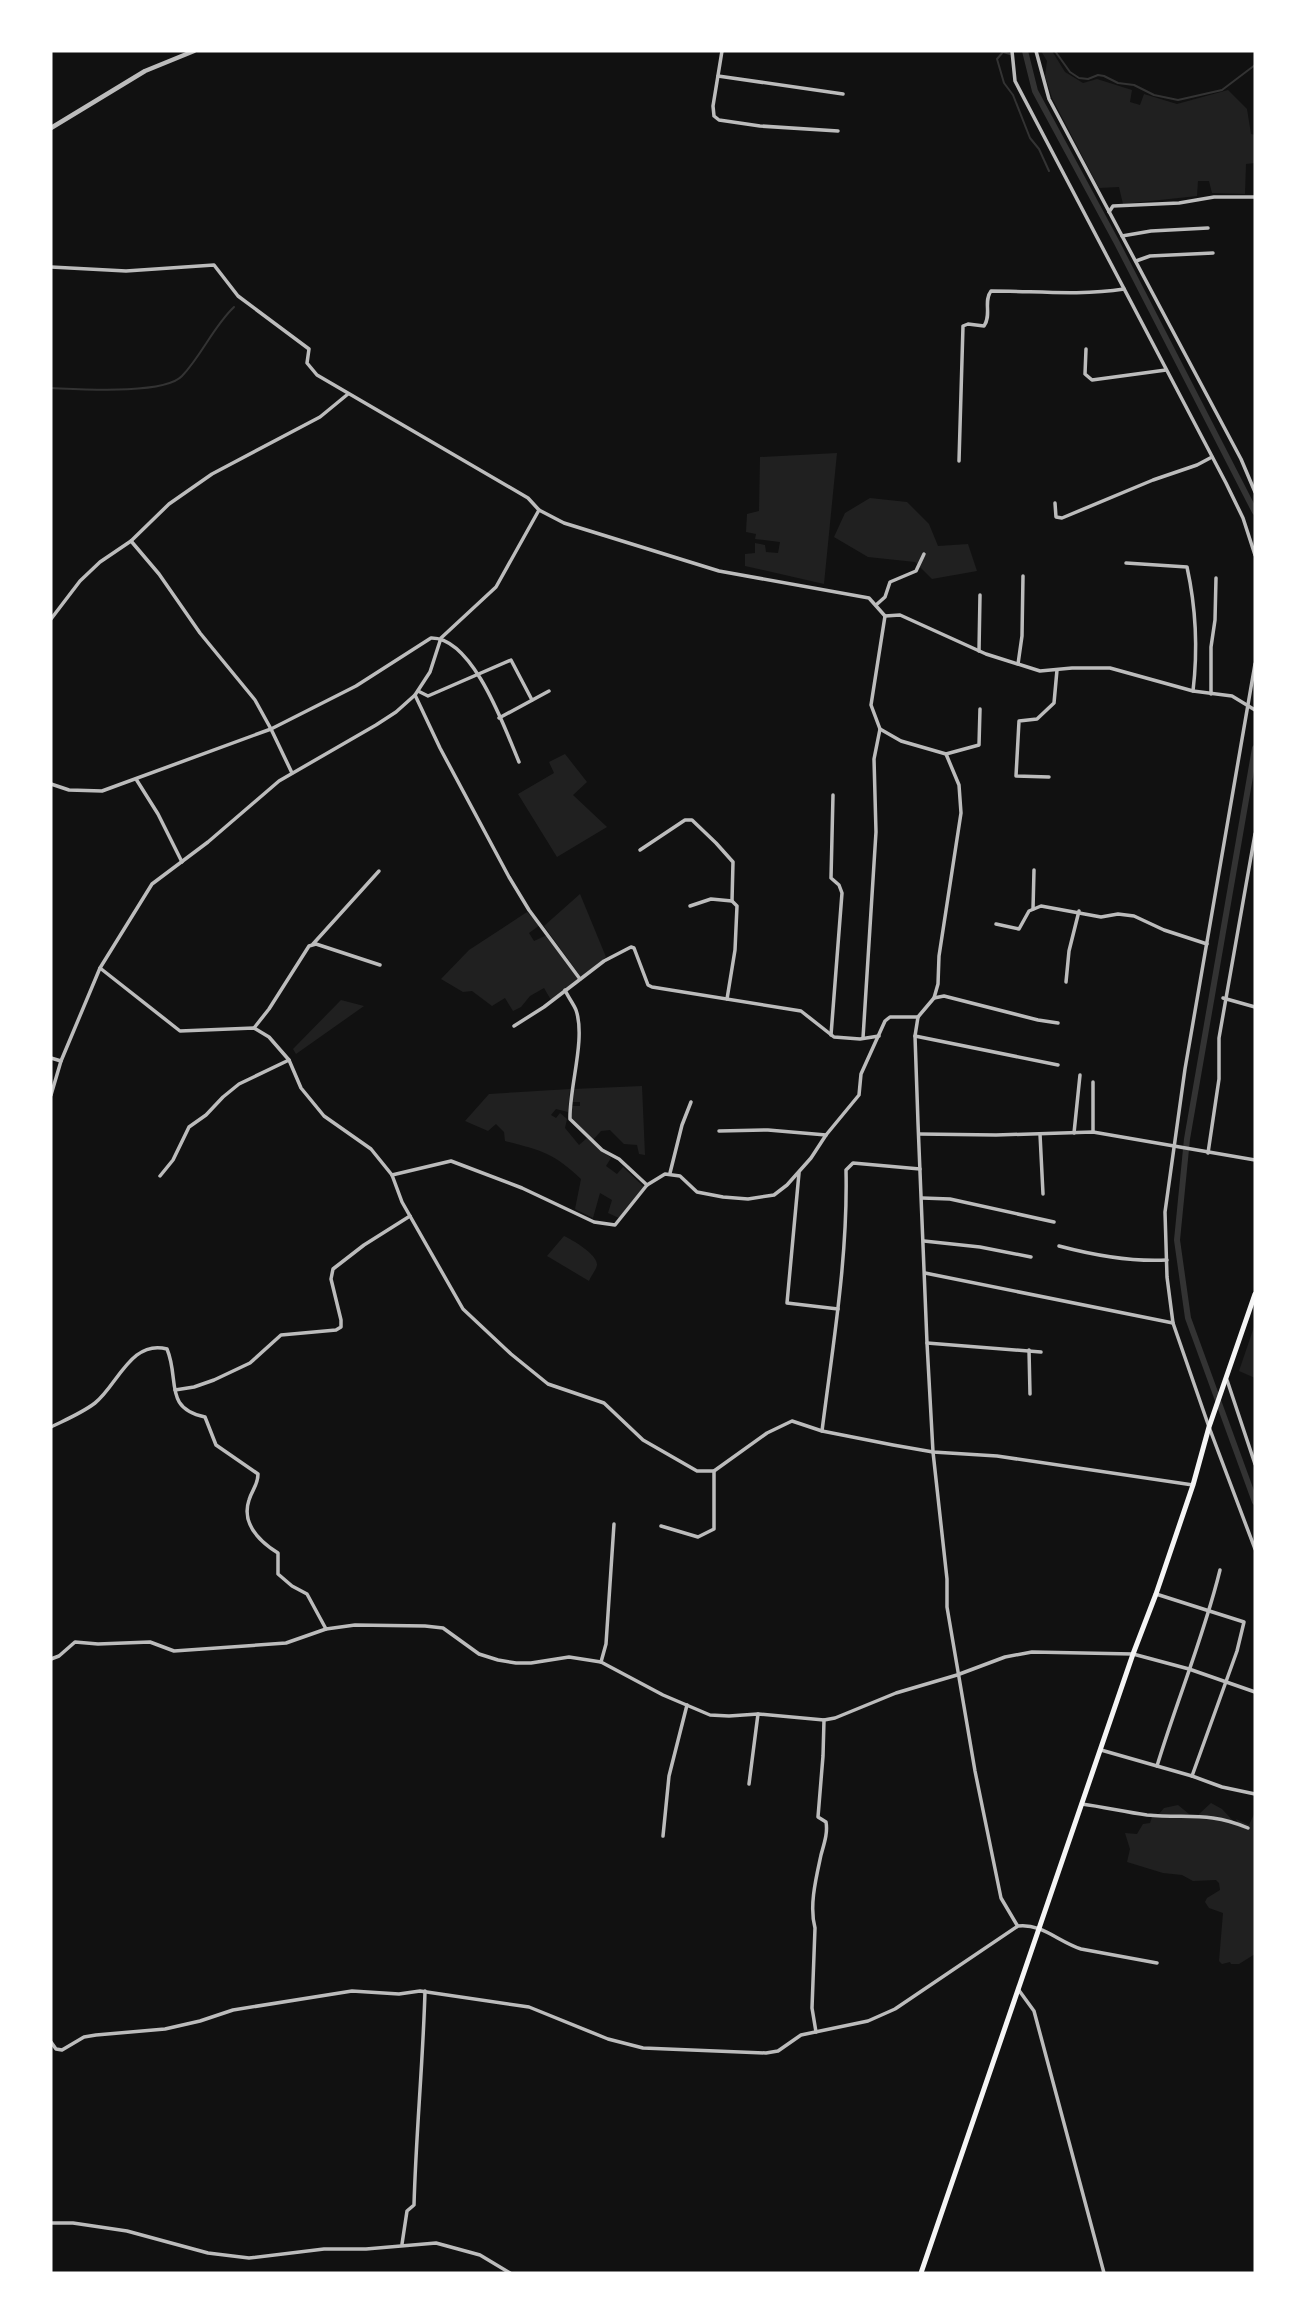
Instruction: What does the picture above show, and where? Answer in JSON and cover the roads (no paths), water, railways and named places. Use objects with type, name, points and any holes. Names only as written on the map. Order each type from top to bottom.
[{"type":"highway","points":[[921,2273],[1038,1928],[1156,1594],[1255,1294]]},
{"type":"street","points":[[51,128],[145,71],[194,51]]},
{"type":"street","points":[[722,51],[713,112],[719,120],[838,131]]},
{"type":"street","points":[[1012,51],[1015,82],[1244,517],[1255,555]]},
{"type":"street","points":[[1036,51],[1049,99],[1241,459],[1255,492]]},
{"type":"street","points":[[718,76],[843,94]]},
{"type":"street","points":[[1109,212],[1113,206],[1179,203],[1214,197],[1255,197]]},
{"type":"street","points":[[1122,236],[1151,231],[1208,228]]},
{"type":"street","points":[[1136,261],[1150,256],[1213,253]]},
{"type":"street","points":[[51,267],[126,271],[214,265],[238,296],[309,349],[307,363],[317,375],[528,498],[539,510],[564,523],[719,571],[869,598],[885,616],[871,705],[880,730],[874,759],[876,832],[863,1038]]},
{"type":"street","points":[[959,461],[963,326],[984,326],[987,321],[987,295],[991,291],[1100,293],[1124,289]]},
{"type":"street","points":[[1086,349],[1085,374],[1092,380],[1166,370]]},
{"type":"street","points":[[51,619],[80,581],[100,562],[131,541],[169,504],[212,474],[308,424],[348,394]]},
{"type":"street","points":[[1055,503],[1056,517],[1062,518],[1212,457]]},
{"type":"street","points":[[51,1095],[61,1061],[100,968],[152,884],[279,781],[376,725],[396,712],[416,693],[430,672],[441,638],[496,587],[539,510]]},
{"type":"street","points":[[131,541],[159,574],[200,634],[242,682],[271,729],[292,773]]},
{"type":"street","points":[[876,605],[885,597],[890,582],[916,571],[925,554]]},
{"type":"street","points":[[1126,563],[1187,566],[1196,623],[1196,663],[1192,691]]},
{"type":"street","points":[[1018,664],[1023,576]]},
{"type":"street","points":[[1211,694],[1216,578]]},
{"type":"street","points":[[979,651],[980,594]]},
{"type":"street","points":[[885,616],[900,615],[979,651],[1040,671],[1110,668],[1192,691],[1232,696],[1255,710]]},
{"type":"street","points":[[51,784],[69,790],[102,791],[271,729],[308,713],[356,686],[431,638],[441,638],[462,655],[480,675],[519,762]]},
{"type":"street","points":[[416,693],[428,696],[511,660],[532,700]]},
{"type":"street","points":[[1255,664],[1185,1069],[1165,1212],[1173,1323],[1255,1549]]},
{"type":"street","points":[[1049,777],[1016,776],[1017,744],[1019,721],[1037,719],[1054,703],[1057,669]]},
{"type":"street","points":[[499,718],[549,691]]},
{"type":"street","points":[[416,693],[440,748],[509,877],[529,910],[580,979]]},
{"type":"street","points":[[880,730],[901,741],[946,754],[979,746],[980,709]]},
{"type":"street","points":[[934,999],[961,813],[960,785],[946,754]]},
{"type":"street","points":[[135,778],[158,814],[182,862]]},
{"type":"street","points":[[831,1035],[842,893],[839,884],[831,878],[833,795]]},
{"type":"street","points":[[640,850],[685,820],[692,820],[733,862],[732,901]]},
{"type":"street","points":[[1208,1153],[1219,1079],[1219,1038],[1255,834]]},
{"type":"street","points":[[1033,909],[1034,870]]},
{"type":"street","points":[[312,946],[380,871]]},
{"type":"street","points":[[1248,884],[1255,884]]},
{"type":"street","points":[[690,905],[711,899],[732,901],[737,906],[735,950],[727,999]]},
{"type":"street","points":[[996,924],[1019,929],[1029,911],[1041,906],[1101,917],[1118,914],[1134,916],[1164,930],[1207,944]]},
{"type":"street","points":[[1066,982],[1069,951],[1079,911]]},
{"type":"street","points":[[254,1028],[309,946],[316,944],[380,965]]},
{"type":"street","points":[[514,1026],[604,961],[631,947],[634,948],[648,985],[652,988],[801,1011],[831,1035],[842,1038],[879,1036]]},
{"type":"street","points":[[100,968],[180,1031],[254,1028],[269,1037],[289,1060],[301,1088],[324,1116],[371,1149],[392,1175],[402,1202],[463,1309],[548,1384],[604,1402],[643,1440],[697,1471],[714,1471],[767,1433],[792,1421],[822,1431],[933,1452],[1010,1457],[1193,1485]]},
{"type":"street","points":[[565,990],[576,1009],[578,1020],[570,1119],[602,1150],[619,1159],[647,1185]]},
{"type":"street","points":[[1018,1926],[1002,1898],[957,1675],[947,1607],[947,1579],[933,1452],[915,1036],[918,1017],[934,999],[944,996],[1058,1023]]},
{"type":"street","points":[[1225,999],[1255,1007]]},
{"type":"street","points":[[392,1175],[452,1161],[523,1188],[594,1222],[615,1225],[647,1185],[670,1173],[680,1176],[697,1192],[748,1199],[774,1195],[800,1171],[859,1095],[861,1074],[888,1018],[918,1017]]},
{"type":"street","points":[[915,1036],[1058,1065]]},
{"type":"street","points":[[51,1058],[61,1061]]},
{"type":"street","points":[[160,1176],[173,1160],[189,1127],[239,1084],[289,1060]]},
{"type":"street","points":[[1074,1133],[1080,1076]]},
{"type":"street","points":[[1093,1082],[1093,1132]]},
{"type":"street","points":[[670,1173],[682,1125],[691,1102]]},
{"type":"street","points":[[719,1131],[768,1130],[826,1135]]},
{"type":"street","points":[[919,1134],[1093,1132],[1255,1160]]},
{"type":"street","points":[[1040,1133],[1043,1194]]},
{"type":"street","points":[[822,1431],[847,1219],[846,1170],[853,1163],[920,1169]]},
{"type":"street","points":[[800,1171],[787,1303],[838,1310]]},
{"type":"street","points":[[922,1198],[950,1199],[1054,1222]]},
{"type":"street","points":[[175,1390],[214,1380],[250,1363],[281,1335],[336,1330],[341,1327],[331,1279],[333,1269],[364,1245],[410,1216]]},
{"type":"street","points":[[924,1241],[980,1247],[1031,1257]]},
{"type":"street","points":[[1059,1247],[1152,1261],[1167,1260]]},
{"type":"street","points":[[925,1273],[1173,1323]]},
{"type":"street","points":[[927,1343],[1041,1352]]},
{"type":"street","points":[[51,1427],[96,1402],[128,1363],[150,1349],[167,1349],[181,1406],[190,1414],[205,1417],[216,1444],[258,1474],[258,1483],[248,1501],[247,1522],[261,1542],[278,1553],[278,1574],[292,1587],[307,1594],[326,1629]]},
{"type":"street","points":[[1029,1350],[1030,1394]]},
{"type":"street","points":[[1225,1382],[1255,1464]]},
{"type":"street","points":[[661,1526],[698,1537],[714,1529],[714,1471]]},
{"type":"street","points":[[601,1662],[606,1644],[614,1524]]},
{"type":"street","points":[[1157,1766],[1210,1611],[1220,1570]]},
{"type":"street","points":[[1156,1594],[1244,1622],[1237,1651],[1192,1776]]},
{"type":"street","points":[[51,1659],[59,1656],[75,1642],[150,1642],[174,1651],[286,1643],[326,1629],[376,1623],[443,1628],[478,1654],[498,1660],[531,1663],[569,1657],[601,1662],[663,1695],[710,1714],[729,1716],[758,1714],[824,1720],[835,1718],[896,1693],[1005,1657],[1032,1652],[1133,1654],[1189,1669],[1255,1692]]},
{"type":"street","points":[[663,1836],[669,1776],[687,1705]]},
{"type":"street","points":[[749,1784],[758,1714]]},
{"type":"street","points":[[816,2032],[812,2008],[814,1928],[811,1915],[827,1829],[826,1822],[818,1817],[824,1720]]},
{"type":"street","points":[[1101,1750],[1222,1787],[1255,1794]]},
{"type":"street","points":[[1082,1804],[1147,1815],[1227,1818],[1248,1828]]},
{"type":"street","points":[[51,2042],[56,2049],[62,2050],[85,2037],[165,2029],[233,2010],[352,1991],[398,1994],[425,1992],[529,2007],[608,2039],[643,2048],[766,2053],[778,2051],[801,2035],[868,2021],[895,2009],[1018,1926],[1031,1924],[1081,1949],[1157,1963]]},
{"type":"street","points":[[1018,1989],[1034,2011],[1104,2273]]},
{"type":"street","points":[[402,2244],[407,2211],[414,2205],[414,2154],[425,1992]]},
{"type":"street","points":[[51,2224],[74,2223],[127,2231],[208,2253],[249,2258],[436,2243],[480,2255],[510,2273]]},
{"type":"waterway","points":[[1025,51],[1035,91],[1117,243],[1255,512]]},
{"type":"waterway","points":[[1055,51],[1070,72],[1079,78],[1104,76],[1118,83],[1134,85],[1154,95],[1178,100],[1222,90],[1255,65]]},
{"type":"waterway","points":[[1010,54],[1003,52],[997,59],[1004,83],[1013,95],[1030,138],[1039,149],[1049,171]]},
{"type":"waterway","points":[[51,388],[120,390],[172,382],[189,368],[234,307]]},
{"type":"waterway","points":[[1255,748],[1187,1139],[1177,1240],[1188,1318],[1255,1502]]}]
